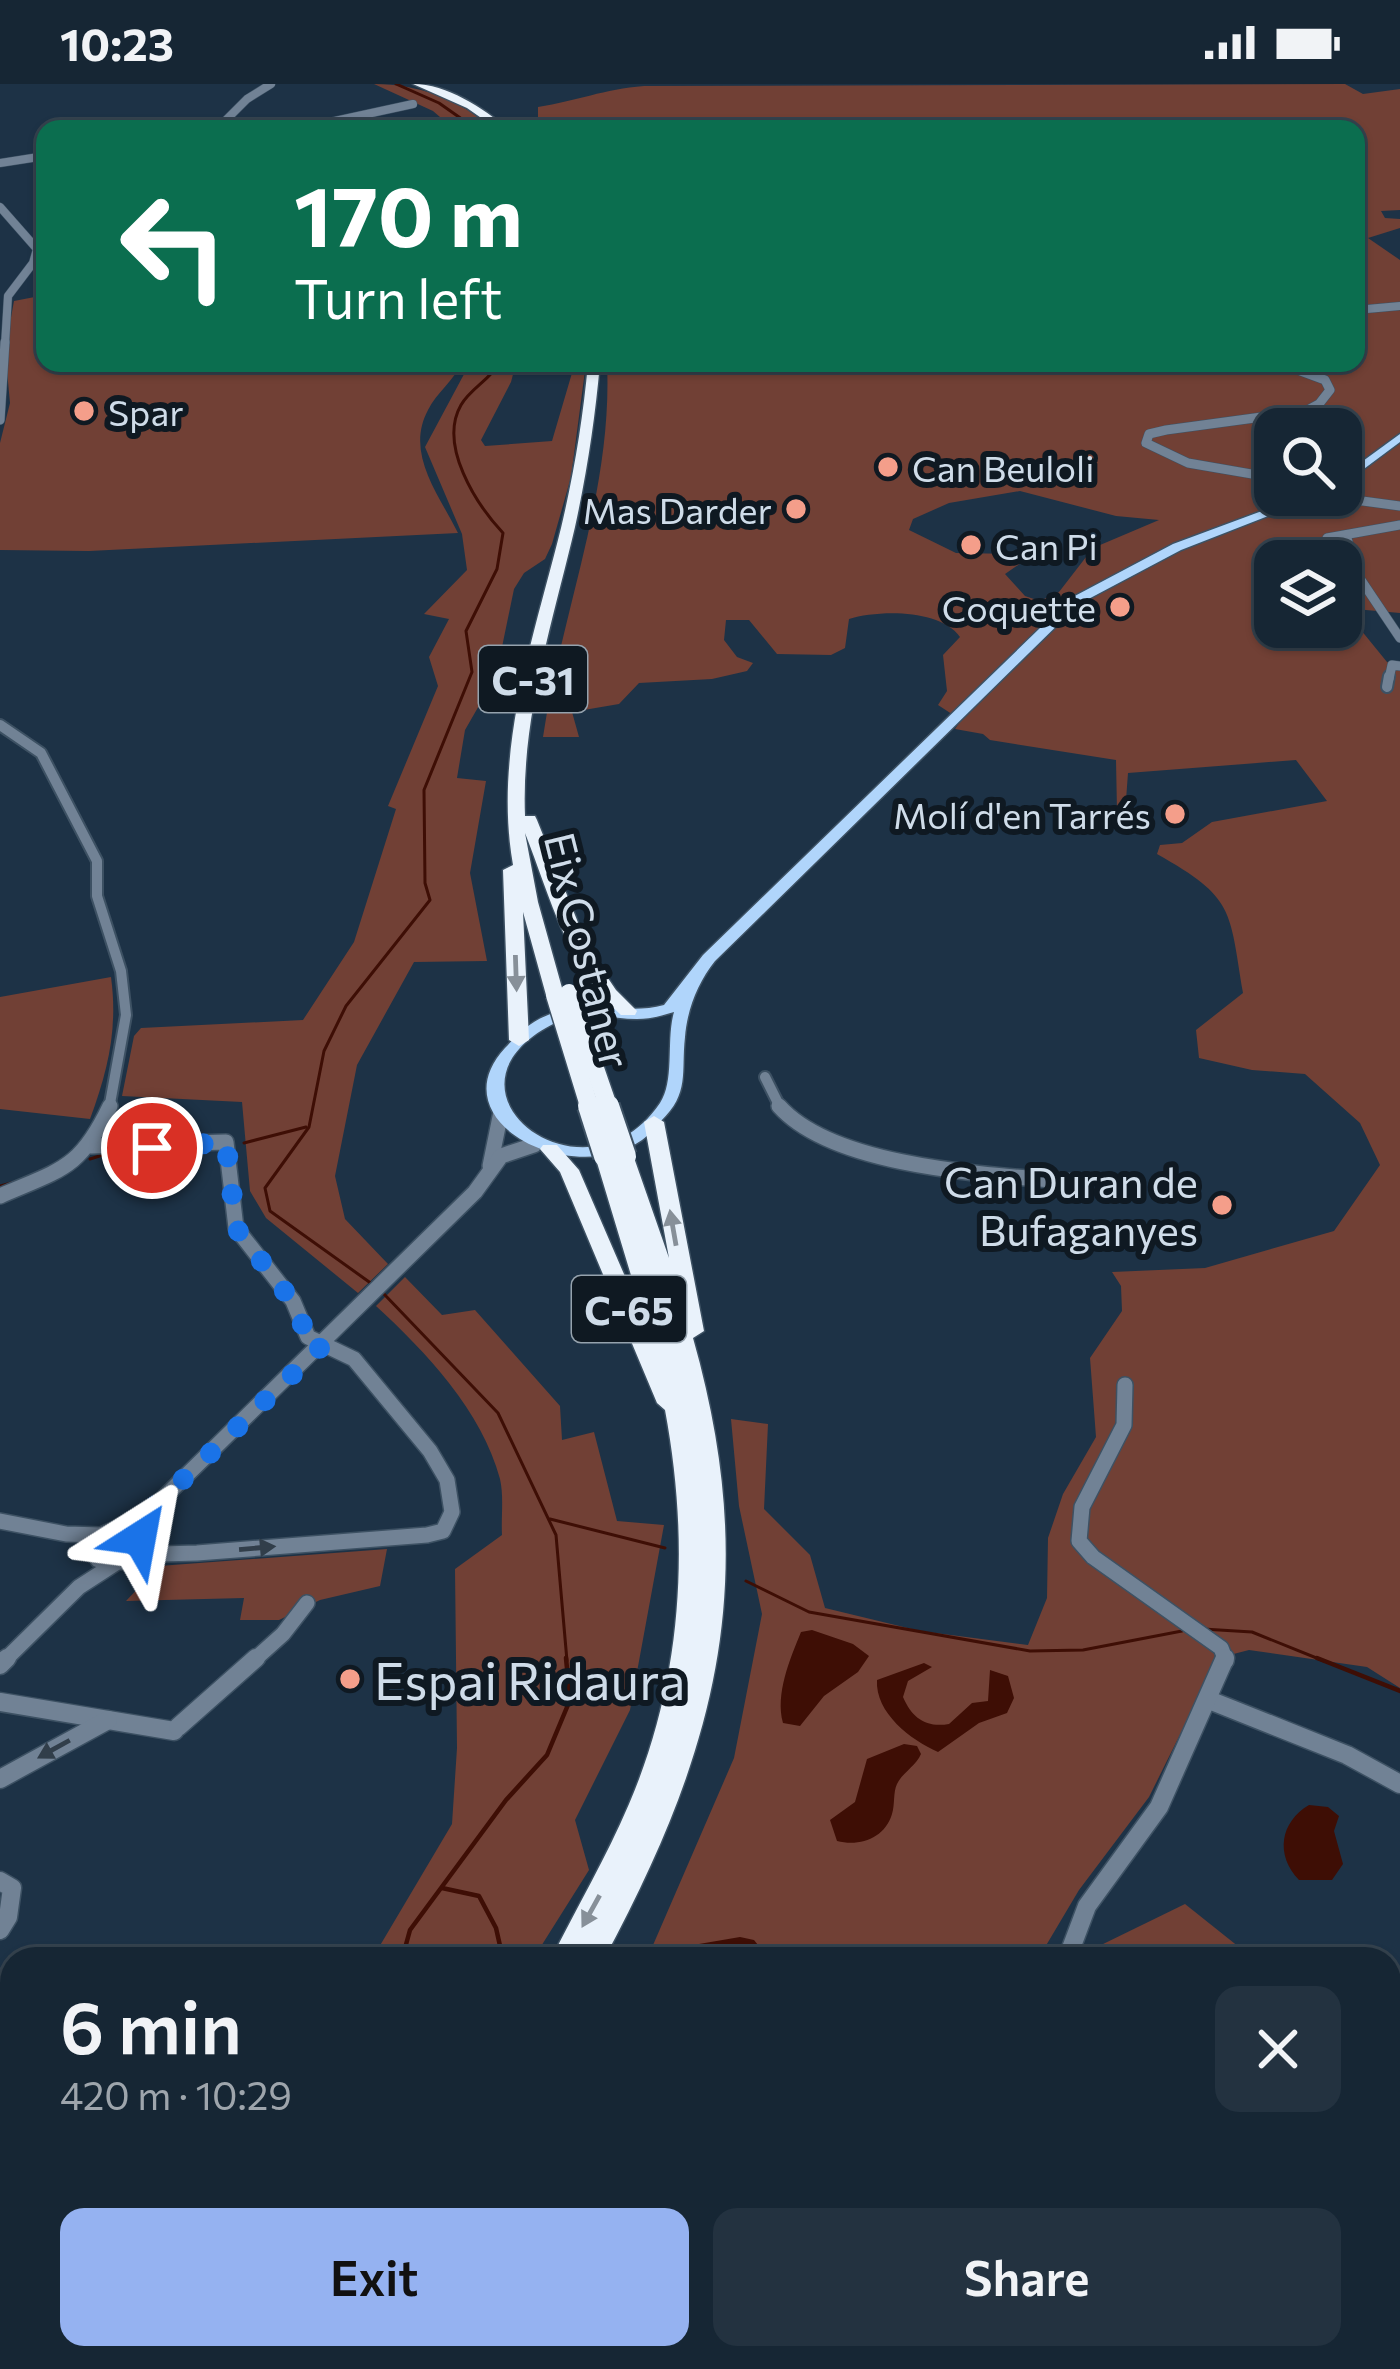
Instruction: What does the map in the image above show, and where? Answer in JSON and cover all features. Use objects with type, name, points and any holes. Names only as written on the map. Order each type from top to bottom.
[{"type":"highway","points":[[423,84],[476,106],[494,120]]},
{"type":"highway","name":"Eix Costaner","points":[[596,372],[581,481],[526,712],[525,885],[615,1156],[700,1473]]},
{"type":"highway","points":[[523,821],[605,995],[633,1012]]},
{"type":"highway","points":[[519,1040],[511,842],[523,821]]},
{"type":"highway","name":"C-65","points":[[571,1947],[644,1803],[684,1675],[696,1581],[700,1473],[712,1420],[654,1122]]},
{"type":"highway","name":"C-65","points":[[542,1147],[569,1170],[700,1473],[716,1579],[713,1627],[697,1716],[650,1844],[596,1947]]},
{"type":"main road","points":[[1362,467],[1400,437]]},
{"type":"main road","points":[[501,1112],[499,1076],[519,1040],[564,1012],[670,1008],[697,974],[1075,602],[1177,547],[1260,516]]},
{"type":"main road","points":[[542,1147],[589,1153],[608,1149],[654,1122],[675,1085],[676,1048],[697,974]]},
{"type":"main road","points":[[633,1012],[667,1033],[676,1048]]},
{"type":"main road","name":"C-65","points":[[501,1112],[518,1136],[542,1147]]},
{"type":"street","points":[[226,120],[271,84]]},
{"type":"street","points":[[339,120],[413,104]]},
{"type":"street","points":[[0,163],[36,157]]},
{"type":"street","points":[[0,208],[36,247]]},
{"type":"street","points":[[0,420],[8,296],[36,259]]},
{"type":"street","points":[[1365,309],[1400,306]]},
{"type":"street","points":[[1303,372],[1324,380],[1330,390],[1320,405],[1311,408]]},
{"type":"street","points":[[1254,418],[1171,428],[1149,434],[1146,443],[1155,454],[1254,474]]},
{"type":"street","points":[[1362,502],[1400,506]]},
{"type":"street","points":[[1327,538],[1400,525]]},
{"type":"street","points":[[1346,535],[1350,558],[1400,638]]},
{"type":"street","points":[[1387,687],[1392,665],[1400,665]]},
{"type":"street","points":[[0,725],[41,753],[97,861],[97,896],[121,971],[125,1032],[112,1102],[91,1146],[70,1166],[0,1196]]},
{"type":"street","points":[[765,1077],[775,1101],[788,1115],[850,1146],[1076,1182]]},
{"type":"street","points":[[488,1173],[501,1112]]},
{"type":"street","points":[[91,1146],[226,1142],[236,1228],[292,1301],[308,1337],[354,1359],[430,1451],[447,1480],[452,1512],[442,1531],[427,1535],[179,1554],[139,1541],[120,1529]]},
{"type":"street","points":[[79,1587],[95,1546],[145,1516],[360,1309],[501,1156],[542,1147]]},
{"type":"street","points":[[1071,1947],[1087,1906],[1150,1821],[1226,1660],[1221,1648],[1093,1557],[1079,1541],[1082,1508],[1124,1425],[1125,1385]]},
{"type":"street","points":[[0,1665],[79,1587],[131,1558],[145,1516]]},
{"type":"street","points":[[0,1521],[66,1534],[95,1546],[101,1562],[116,1563]]},
{"type":"street","points":[[0,1702],[176,1729],[283,1634],[307,1603]]},
{"type":"street","points":[[1209,1700],[1347,1755],[1400,1784]]},
{"type":"street","points":[[0,1779],[108,1720]]},
{"type":"street","points":[[0,1882],[12,1888],[8,1917],[0,1930]]},
{"type":"shaded area","points":[[374,84],[437,95],[481,120],[444,120]]},
{"type":"shaded area","points":[[1345,84],[1363,94],[1400,89],[1400,210],[1381,211],[1385,218],[1400,219],[1400,228],[1368,238],[1400,260],[1400,613],[1362,610],[1362,540],[1254,540],[1254,648],[1362,648],[1362,631],[1387,662],[1400,664],[1400,1688],[1367,1667],[1249,1650],[1218,1658],[1149,1797],[1079,1890],[1045,1947],[652,1947],[734,1758],[762,1614],[739,1506],[731,1419],[768,1424],[764,1509],[810,1555],[825,1608],[920,1631],[1028,1645],[1047,1598],[1048,1538],[1063,1494],[1096,1437],[1090,1358],[1122,1311],[1121,1286],[1112,1272],[1205,1268],[1334,1231],[1380,1165],[1360,1123],[1305,1074],[1252,1070],[1199,1058],[1196,1030],[1243,993],[1235,942],[1215,895],[1157,854],[1160,845],[1182,843],[1212,822],[1327,801],[1296,760],[1128,773],[1130,812],[1098,812],[1117,811],[1116,760],[990,740],[983,734],[955,729],[961,720],[938,705],[947,691],[943,655],[960,637],[938,621],[908,614],[849,619],[845,648],[831,655],[777,654],[749,620],[726,620],[724,640],[737,657],[753,663],[747,671],[712,679],[639,683],[619,704],[572,712],[579,737],[543,737],[551,691],[594,505],[607,411],[607,372],[1365,372],[1365,120],[540,120],[538,107],[644,86]],"holes":[[[1020,491],[1116,516],[1159,520],[1093,548],[1059,592],[1040,601],[1025,596],[1005,574],[1024,561],[1019,554],[956,553],[909,530],[913,519],[949,503]]]},
{"type":"shaded area","points":[[36,297],[36,372],[456,372],[428,410],[420,442],[427,473],[458,533],[89,551],[0,550],[0,443],[10,403],[5,350],[14,301]]},
{"type":"shaded area","points":[[465,372],[514,372],[481,440],[485,446],[552,441],[572,373],[585,372],[571,477],[552,544],[545,559],[524,573],[514,589],[496,676],[465,730],[457,778],[486,781],[470,873],[487,961],[414,962],[357,1065],[335,1176],[345,1219],[388,1264],[358,1293],[266,1218],[250,1191],[242,1102],[122,1096],[134,1036],[141,1028],[303,1020],[354,942],[396,809],[388,806],[438,686],[429,657],[449,619],[424,614],[467,570],[462,534],[425,447]]},
{"type":"shaded area","points":[[111,977],[110,1049],[90,1119],[0,1109],[0,997]]},
{"type":"shaded area","points":[[405,1277],[442,1315],[475,1310],[560,1406],[562,1440],[594,1432],[617,1521],[664,1525],[630,1710],[575,1820],[589,1870],[541,1947],[379,1947],[452,1824],[457,1748],[455,1569],[502,1535],[502,1500],[492,1454],[466,1407],[432,1363],[376,1306]]},
{"type":"shaded area","points":[[387,1549],[380,1586],[320,1600],[279,1620],[240,1620],[244,1598],[126,1601],[159,1566]]},
{"type":"shaded area","points":[[812,1630],[853,1644],[869,1656],[858,1672],[824,1696],[800,1726],[783,1723],[781,1700],[788,1665],[801,1632]]},
{"type":"shaded area","points":[[924,1663],[932,1667],[908,1681],[903,1697],[921,1720],[949,1724],[972,1703],[988,1701],[990,1670],[1008,1676],[1014,1698],[1007,1713],[979,1723],[938,1752],[928,1747],[888,1714],[877,1680]]},
{"type":"shaded area","points":[[904,1744],[917,1746],[921,1754],[897,1784],[889,1822],[870,1839],[837,1841],[830,1820],[855,1802],[867,1759]]},
{"type":"shaded area","points":[[1309,1805],[1328,1807],[1339,1816],[1334,1831],[1343,1864],[1332,1880],[1299,1880],[1286,1860],[1287,1830]]},
{"type":"shaded area","points":[[1185,1904],[1239,1947],[1099,1947]]},
{"type":"shaded area","points":[[740,1937],[754,1940],[760,1947],[698,1947]]},
{"type":"waterway","points":[[396,84],[463,120]]},
{"type":"waterway","points":[[372,1284],[270,1211],[265,1188],[309,1127],[324,1051],[346,1006],[430,900],[425,883],[424,790],[472,672],[466,631],[497,569],[503,533],[463,473],[455,421],[465,399],[492,372]]},
{"type":"waterway","points":[[244,1143],[306,1127]]},
{"type":"waterway","points":[[90,1159],[112,1152]]},
{"type":"waterway","points":[[0,1186],[15,1182]]},
{"type":"waterway","points":[[384,1294],[498,1413],[556,1535],[567,1661]]},
{"type":"waterway","points":[[550,1519],[665,1548]]},
{"type":"waterway","points":[[746,1581],[809,1612],[1030,1651],[1083,1650],[1182,1631]]},
{"type":"waterway","points":[[1203,1629],[1252,1632],[1324,1661]]},
{"type":"waterway","points":[[405,1947],[410,1930],[506,1800],[547,1755],[570,1700],[566,1658]]},
{"type":"waterway","points":[[1317,1658],[1400,1691]]},
{"type":"waterway","points":[[442,1888],[479,1896],[500,1947]]},
{"type":"place","name":"Spar","points":[[84,411]]},
{"type":"place","name":"Can Beuloli","points":[[888,467]]},
{"type":"place","name":"Mas Darder","points":[[796,509]]},
{"type":"place","name":"Can Pi","points":[[971,545]]},
{"type":"place","name":"Coquette","points":[[1120,607]]},
{"type":"place","name":"Molí d'en Tarrés","points":[[1175,814]]},
{"type":"place","name":"Can Duran de Bufaganyes","points":[[1222,1205]]},
{"type":"place","name":"Espai Ridaura","points":[[350,1679]]},
{"type":"route","points":[[140,1538],[145,1516],[324,1344],[308,1337],[292,1301],[256,1260],[236,1228],[226,1142],[152,1148]]}]
